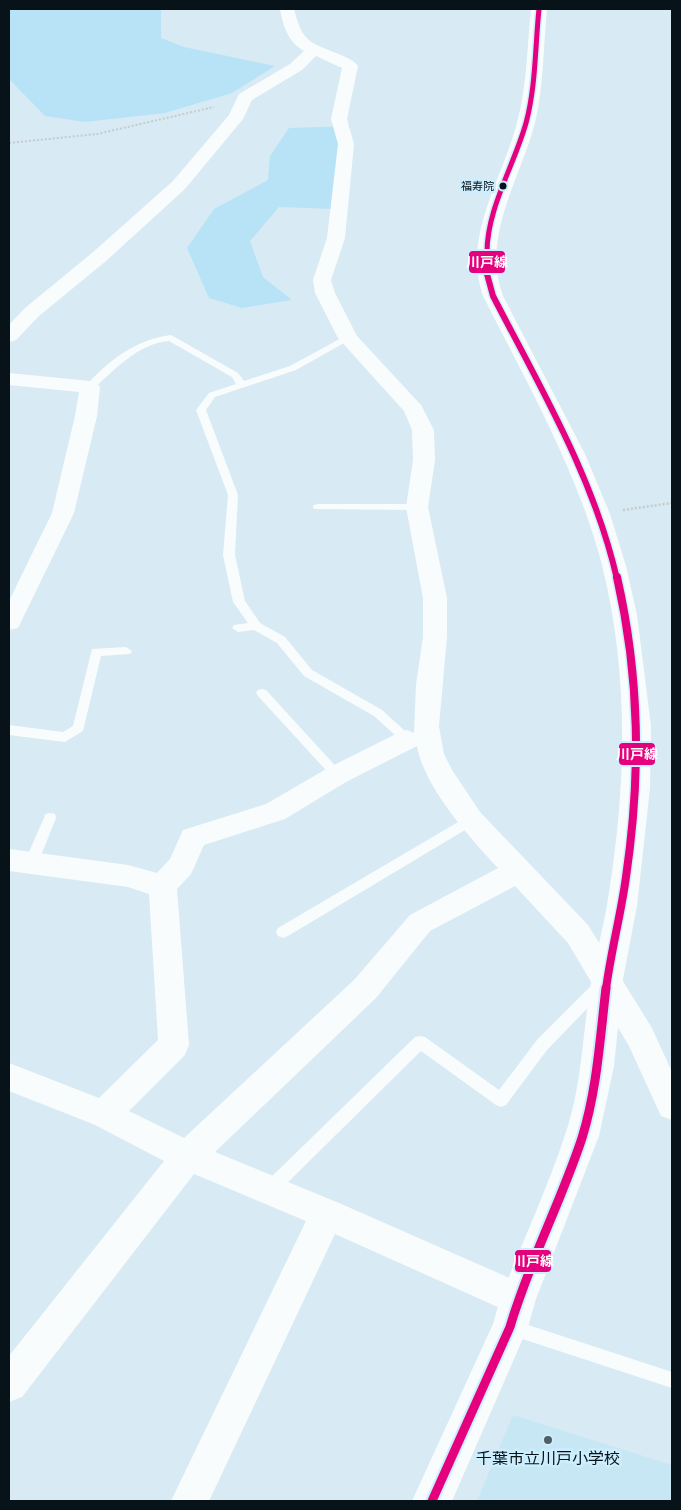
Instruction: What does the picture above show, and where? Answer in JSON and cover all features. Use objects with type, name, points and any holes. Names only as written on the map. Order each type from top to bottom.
[{"type":"street","points":[[286,9],[296,37],[314,50],[341,60],[350,66],[339,120],[346,144],[336,238],[322,280],[325,293],[348,338],[414,409],[422,430],[424,460],[416,507],[435,598],[435,637],[426,726],[430,754],[470,820],[578,934],[641,1038],[672,1106]]},
{"type":"street","points":[[432,1501],[514,1313],[582,1136],[598,1066],[607,979],[622,906],[635,798],[637,726],[624,615],[614,566],[598,514],[574,454],[493,296],[486,277],[486,258],[495,212],[525,125],[532,92],[539,9]]},
{"type":"street","points":[[9,336],[32,312],[99,257],[179,185],[236,116],[245,97],[296,67],[314,50]]},
{"type":"street","points":[[9,378],[90,387],[86,416],[63,513],[9,622]]},
{"type":"street","points":[[104,1114],[174,1045],[163,886],[181,866],[193,838],[275,812],[337,775],[407,740]]},
{"type":"street","points":[[20,862],[128,876],[163,886]]},
{"type":"street","points":[[9,1384],[188,1156],[365,989],[420,923],[517,871]]},
{"type":"street","points":[[9,1077],[104,1114],[188,1156],[327,1214],[514,1313]]},
{"type":"street","points":[[190,1501],[327,1214]]},
{"type":"lane","points":[[90,387],[135,348],[160,338],[170,338],[235,374],[242,385]]},
{"type":"lane","points":[[348,338],[293,368],[212,395],[201,410],[233,495],[229,555],[239,602],[256,626],[281,640],[308,673],[378,713],[407,740],[430,754]]},
{"type":"lane","points":[[318,507],[416,507]]},
{"type":"lane","points":[[238,628],[256,626]]},
{"type":"lane","points":[[9,730],[65,737],[79,728],[96,652],[126,651]]},
{"type":"lane","points":[[262,693],[337,775]]},
{"type":"lane","points":[[20,862],[50,818]]},
{"type":"lane","points":[[283,932],[470,820]]},
{"type":"lane","points":[[269,1190],[420,1042],[502,1100],[542,1045],[607,979]]},
{"type":"lane","points":[[514,1313],[672,1380]]},
{"type":"path","points":[[9,143],[118,130],[220,106],[245,97]]},
{"type":"path","points":[[598,514],[672,503]]},
{"type":"shaded area","points":[[9,9],[161,9],[161,38],[184,47],[275,66],[232,93],[165,113],[85,122],[45,116],[9,79]]},
{"type":"shaded area","points":[[350,126],[347,153],[332,209],[279,207],[250,241],[263,277],[292,300],[242,308],[209,298],[187,248],[214,209],[268,180],[270,156],[289,128]]},
{"type":"shaded area","name":"千葉市立川戸小学校","points":[[513,1415],[672,1465],[672,1501],[477,1501]]},
{"type":"transit line","name":"川戸線","points":[[432,1501],[510,1327],[518,1299],[582,1137],[595,1080],[608,972],[626,875],[636,789],[636,706],[630,647],[614,564],[603,529],[576,460],[561,427],[493,296],[487,274],[490,230],[529,109],[539,9]]},
{"type":"place","name":"福寿院","points":[[503,186]]},
{"type":"place","name":"千葉市立川戸小学校","points":[[548,1440]]}]
